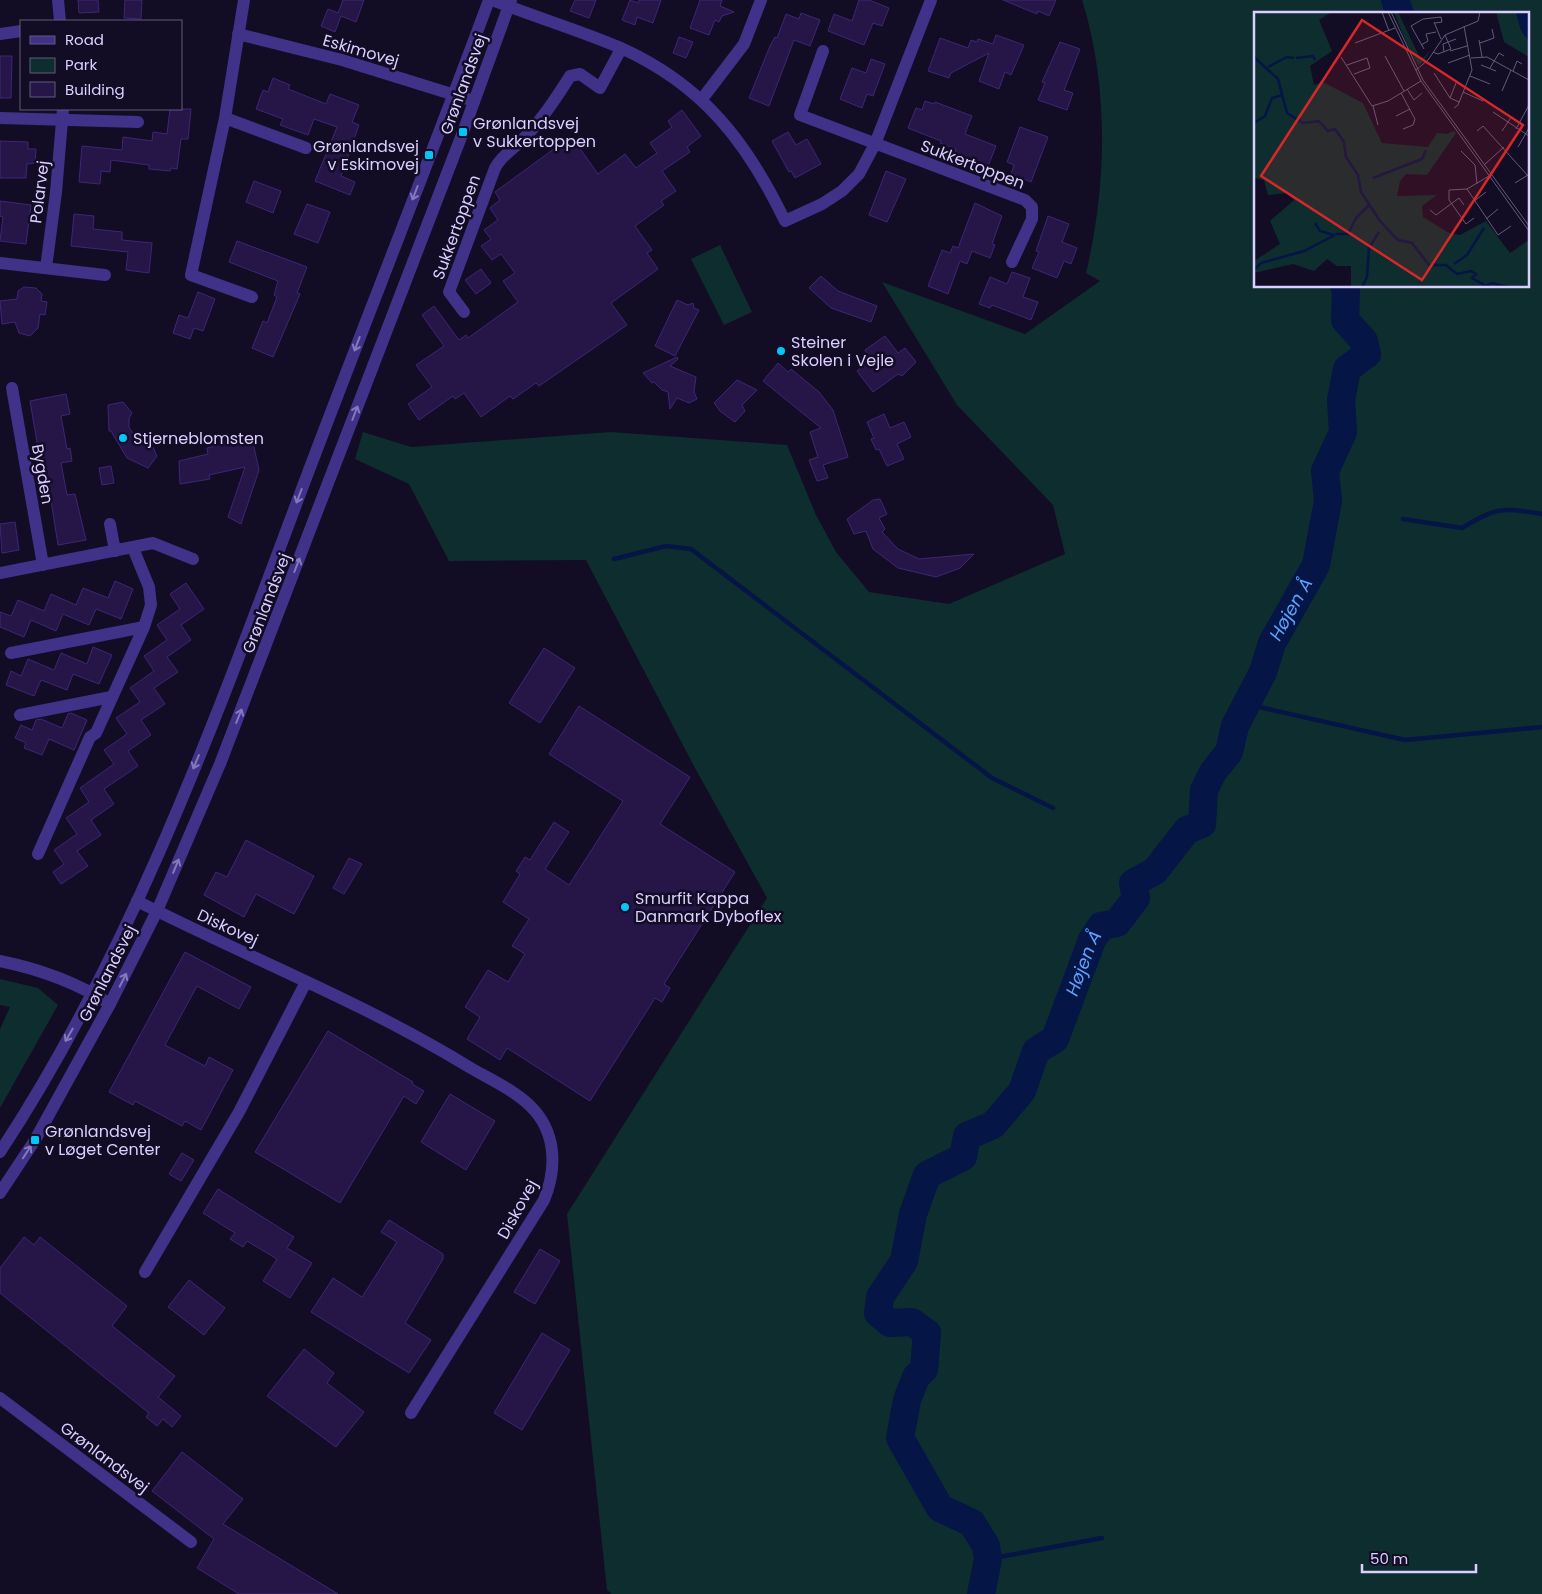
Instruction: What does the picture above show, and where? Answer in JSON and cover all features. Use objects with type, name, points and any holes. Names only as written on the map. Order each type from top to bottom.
[{"type":"street","points":[[58,0],[60,20]]},
{"type":"street","points":[[244,0],[225,118],[192,275],[252,297]]},
{"type":"street","points":[[490,0],[510,3],[621,49],[657,68],[702,99],[747,151],[764,177],[785,221],[822,204],[842,191],[859,174],[874,144],[931,0]]},
{"type":"street","name":"Grønlandsvej","points":[[0,1152],[91,992],[137,901],[202,750],[452,94],[490,0]]},
{"type":"street","points":[[702,99],[744,44],[761,0]]},
{"type":"street","name":"Grønlandsvej","points":[[0,1193],[34,1140],[110,1004],[157,911],[256,674],[510,3]]},
{"type":"street","points":[[0,34],[20,31]]},
{"type":"street","name":"Eskimovej","points":[[238,34],[342,60],[474,101]]},
{"type":"street","name":"Sukkertoppen","points":[[464,312],[449,292],[495,168],[502,156],[525,137],[551,108],[570,76],[580,74],[600,88],[621,49]]},
{"type":"street","name":"Sukkertoppen","points":[[823,51],[800,115],[1025,200],[1032,207],[1032,219],[1012,262]]},
{"type":"street","points":[[0,118],[63,114],[138,122]]},
{"type":"street","name":"Polarvej","points":[[46,268],[63,114]]},
{"type":"street","points":[[225,118],[306,148]]},
{"type":"street","points":[[0,263],[105,276]]},
{"type":"street","name":"Bygden","points":[[12,388],[43,565]]},
{"type":"street","points":[[110,524],[116,552]]},
{"type":"street","points":[[0,573],[116,552],[153,543],[193,559]]},
{"type":"street","points":[[38,854],[90,737],[96,733],[144,628],[151,605],[149,587],[133,548]]},
{"type":"street","points":[[10,653],[144,628]]},
{"type":"street","points":[[20,715],[111,697]]},
{"type":"street","name":"Diskovej","points":[[137,901],[306,982],[445,1052],[522,1099],[535,1110],[545,1125],[554,1169],[544,1200],[411,1413]]},
{"type":"street","points":[[0,961],[48,974],[91,992],[110,1004]]},
{"type":"street","points":[[145,1272],[239,1112],[306,982]]},
{"type":"street","name":"Grønlandsvej","points":[[0,1398],[191,1542]]},
{"type":"green space","points":[[1082,0],[1542,0],[1542,1594],[612,1594],[607,1590],[567,1214],[767,898],[695,768],[586,560],[449,561],[409,484],[355,459],[363,432],[411,447],[611,432],[787,445],[816,515],[836,552],[869,592],[949,604],[1065,554],[1053,505],[957,405],[882,282],[1025,334],[1100,281],[1086,273],[1093,240],[1101,171],[1101,101],[1091,33]]},
{"type":"green space","points":[[720,245],[752,312],[724,325],[691,259]]},
{"type":"green space","points":[[0,979],[38,988],[58,1005],[0,1108],[0,1029],[10,1007],[0,1005]]},
{"type":"building","points":[[78,0],[98,0],[99,12],[79,13]]},
{"type":"building","points":[[125,0],[142,0],[141,19],[124,18]]},
{"type":"building","points":[[343,0],[364,0],[356,22],[341,16],[335,32],[321,26],[328,9],[338,13]]},
{"type":"building","points":[[575,0],[596,0],[589,18],[570,11]]},
{"type":"building","points":[[630,0],[638,3],[639,0],[661,0],[653,23],[637,17],[635,25],[622,20]]},
{"type":"building","points":[[700,0],[722,0],[720,6],[734,12],[722,16],[719,22],[715,20],[709,35],[690,28]]},
{"type":"building","points":[[859,0],[869,0],[889,8],[882,26],[873,23],[864,45],[828,31],[834,14],[852,21]]},
{"type":"building","points":[[1003,0],[1056,0],[1049,16],[1038,11],[1037,14]]},
{"type":"building","points":[[801,13],[820,20],[810,46],[794,40],[769,106],[749,98],[770,46],[775,37],[777,38],[786,14],[799,19]]},
{"type":"building","points":[[996,35],[1024,45],[1011,75],[1005,72],[999,89],[979,81],[989,53],[951,73],[949,78],[928,71],[940,38],[968,48],[971,40],[977,42],[978,39],[993,44]]},
{"type":"building","points":[[679,37],[693,42],[686,58],[673,53]]},
{"type":"building","points":[[1060,42],[1080,49],[1064,90],[1073,93],[1067,110],[1038,100],[1045,83],[1042,82]]},
{"type":"building","points":[[0,56],[12,56],[11,98],[0,98]]},
{"type":"building","points":[[871,59],[885,64],[873,96],[867,94],[862,108],[840,99],[852,68],[866,73]]},
{"type":"building","points":[[273,78],[290,85],[288,89],[326,104],[330,94],[359,105],[352,122],[359,125],[341,176],[355,182],[350,195],[315,181],[337,127],[314,119],[308,135],[280,125],[283,119],[256,109],[263,90],[268,92]]},
{"type":"building","points":[[925,101],[934,104],[935,102],[972,116],[965,134],[996,146],[988,166],[955,154],[956,149],[908,128],[916,108],[922,110]]},
{"type":"building","points":[[191,109],[188,139],[181,139],[177,169],[171,168],[170,171],[149,169],[149,165],[111,160],[110,172],[101,171],[100,184],[79,182],[82,146],[122,150],[123,137],[152,141],[153,132],[167,134],[170,110]]},
{"type":"building","points":[[682,110],[701,136],[687,147],[690,152],[662,171],[676,191],[661,201],[664,205],[635,226],[652,250],[647,253],[658,269],[611,303],[627,325],[539,386],[536,383],[513,399],[510,396],[481,417],[464,393],[455,399],[453,396],[419,420],[408,404],[432,387],[416,365],[444,346],[422,315],[434,306],[459,340],[466,335],[468,338],[518,302],[503,281],[515,273],[501,254],[492,260],[481,246],[491,239],[484,230],[498,220],[490,208],[500,200],[495,192],[562,143],[567,149],[576,143],[598,174],[625,154],[636,168],[657,153],[650,143],[672,127],[668,121]]},
{"type":"building","points":[[1020,127],[1048,137],[1031,182],[1011,174],[1014,165],[1007,162]]},
{"type":"building","points":[[788,132],[796,145],[807,139],[821,164],[795,178],[791,171],[789,172],[772,141]]},
{"type":"building","points":[[0,141],[28,142],[28,149],[36,149],[35,163],[27,164],[26,178],[0,178]]},
{"type":"building","points":[[886,171],[906,179],[887,222],[869,215]]},
{"type":"building","points":[[254,181],[281,191],[273,213],[246,202]]},
{"type":"building","points":[[0,201],[31,205],[26,244],[0,241],[3,217],[0,216]]},
{"type":"building","points":[[975,203],[1002,216],[992,244],[995,245],[990,258],[972,251],[967,264],[960,261],[948,294],[928,286],[942,250],[950,253],[953,246],[958,248]]},
{"type":"building","points":[[307,204],[330,212],[318,243],[294,234]]},
{"type":"building","points":[[74,214],[94,216],[93,229],[122,232],[122,240],[152,243],[149,273],[126,270],[128,252],[71,246]]},
{"type":"building","points":[[1048,216],[1069,224],[1062,242],[1077,248],[1071,264],[1064,261],[1057,278],[1032,268],[1039,252],[1036,251]]},
{"type":"building","points":[[237,241],[307,267],[297,293],[300,294],[273,357],[252,348],[263,321],[267,323],[277,297],[274,295],[278,281],[229,262]]},
{"type":"building","points":[[481,269],[491,283],[476,294],[465,280]]},
{"type":"building","points":[[1012,272],[1030,278],[1023,297],[1038,302],[1031,320],[992,305],[990,308],[979,304],[990,277],[1007,284]]},
{"type":"building","points":[[821,276],[838,291],[877,306],[871,322],[831,308],[809,288]]},
{"type":"building","points":[[24,287],[36,288],[42,294],[41,301],[47,302],[45,315],[40,314],[38,328],[30,336],[19,333],[15,322],[2,324],[0,301],[17,299],[18,291]]},
{"type":"building","points":[[198,292],[215,299],[203,331],[194,328],[190,339],[173,333],[179,315],[188,318]]},
{"type":"building","points":[[677,300],[688,305],[693,303],[694,308],[699,310],[675,356],[655,346]]},
{"type":"building","points":[[885,336],[898,353],[905,348],[916,362],[902,376],[898,374],[873,392],[857,371],[870,360],[865,350]]},
{"type":"building","points":[[677,357],[678,359],[670,366],[696,377],[694,392],[697,399],[689,403],[677,398],[670,409],[668,392],[662,390],[654,382],[652,383],[643,373]]},
{"type":"building","points":[[778,363],[788,372],[791,369],[819,392],[833,410],[848,457],[823,465],[828,478],[817,481],[809,460],[818,457],[810,432],[821,428],[763,381]]},
{"type":"building","points":[[737,380],[757,390],[742,405],[745,411],[735,422],[720,411],[714,403]]},
{"type":"building","points":[[66,394],[70,414],[61,416],[67,449],[70,448],[72,461],[61,463],[67,495],[75,494],[86,540],[58,545],[51,500],[47,501],[30,401]]},
{"type":"building","points":[[123,402],[132,413],[129,418],[129,427],[137,440],[145,444],[151,443],[157,456],[148,468],[127,458],[111,431],[109,431],[108,405]]},
{"type":"building","points":[[884,414],[890,428],[904,422],[911,437],[897,444],[904,459],[887,466],[879,449],[876,450],[871,439],[874,438],[867,422]]},
{"type":"building","points":[[252,438],[259,470],[241,524],[228,517],[245,467],[209,475],[210,479],[180,484],[179,461],[208,454],[207,448]]},
{"type":"building","points":[[111,466],[114,483],[102,485],[99,468]]},
{"type":"building","points":[[880,499],[887,514],[879,518],[885,529],[882,532],[898,549],[919,559],[974,554],[960,568],[936,577],[898,568],[873,549],[866,531],[854,534],[847,519],[873,500]]},
{"type":"building","points":[[15,522],[19,550],[2,553],[0,524]]},
{"type":"building","points":[[115,581],[133,589],[121,619],[96,609],[89,625],[63,614],[56,631],[31,620],[24,637],[0,627],[0,612],[11,616],[18,600],[44,611],[51,594],[76,605],[83,588],[108,598]]},
{"type":"building","points":[[186,583],[204,609],[181,625],[191,640],[167,657],[178,672],[154,688],[165,704],[141,720],[151,735],[128,751],[138,766],[104,789],[114,804],[91,820],[101,835],[77,851],[88,866],[61,884],[53,872],[64,864],[54,850],[77,834],[66,818],[89,802],[80,788],[114,764],[104,750],[127,734],[116,718],[140,702],[130,688],[154,671],[144,656],[167,640],[157,625],[180,609],[170,594]]},
{"type":"building","points":[[93,647],[112,655],[99,684],[73,674],[67,690],[41,680],[34,696],[6,685],[11,671],[21,676],[28,659],[54,670],[61,653],[87,664]]},
{"type":"building","points":[[544,648],[575,668],[540,723],[509,703]]},
{"type":"building","name":"Smurfit Kappa Danmark Dyboflex","points":[[579,706],[690,777],[660,824],[735,872],[664,984],[670,988],[662,1002],[655,998],[590,1101],[507,1048],[500,1060],[467,1039],[480,1017],[465,1007],[488,970],[508,982],[525,954],[512,946],[529,919],[503,902],[520,874],[516,871],[525,857],[530,860],[554,822],[569,832],[545,869],[569,885],[623,801],[549,754]]},
{"type":"building","points":[[71,713],[87,720],[74,750],[49,739],[42,755],[24,748],[26,743],[15,738],[21,725],[32,730],[36,720],[41,719],[62,728],[68,714]]},
{"type":"building","points":[[246,840],[314,876],[294,914],[256,894],[244,917],[204,895],[216,872],[227,877]]},
{"type":"building","points":[[349,858],[362,864],[344,894],[333,888]]},
{"type":"building","points":[[185,952],[251,987],[239,1009],[197,986],[165,1045],[205,1066],[209,1057],[233,1070],[201,1130],[185,1121],[182,1126],[135,1101],[133,1105],[109,1092]]},
{"type":"building","points":[[328,1031],[413,1082],[412,1084],[424,1091],[416,1104],[404,1096],[340,1203],[255,1152]]},
{"type":"building","points":[[450,1094],[495,1121],[466,1170],[421,1142]]},
{"type":"building","points":[[182,1153],[194,1160],[181,1181],[169,1174]]},
{"type":"building","points":[[218,1189],[294,1237],[287,1248],[312,1263],[290,1298],[263,1281],[277,1259],[247,1241],[243,1247],[230,1239],[235,1233],[203,1213]]},
{"type":"building","points":[[389,1220],[443,1254],[443,1259],[405,1323],[431,1340],[409,1373],[311,1312],[333,1278],[362,1297],[397,1242],[381,1232]]},
{"type":"building","points":[[24,1237],[34,1245],[40,1237],[127,1306],[112,1326],[175,1376],[158,1397],[181,1416],[172,1427],[163,1419],[157,1426],[146,1417],[149,1413],[0,1293],[0,1268]]},
{"type":"building","points":[[540,1249],[560,1261],[535,1304],[514,1292]]},
{"type":"building","points":[[189,1280],[225,1308],[204,1335],[168,1307]]},
{"type":"building","points":[[542,1333],[570,1350],[522,1430],[494,1413]]},
{"type":"building","points":[[304,1349],[334,1373],[327,1383],[364,1412],[336,1447],[267,1396]]},
{"type":"building","points":[[182,1452],[243,1499],[223,1524],[338,1594],[239,1594],[197,1568],[214,1539],[152,1491]]},
{"type":"waterway","name":"Højen Å","points":[[1395,0],[1399,12]]},
{"type":"waterway","name":"Højen Å","points":[[981,1594],[988,1559],[986,1546],[972,1523],[940,1508],[900,1438],[907,1400],[916,1377],[924,1369],[927,1333],[912,1322],[890,1323],[878,1313],[880,1297],[904,1261],[913,1214],[927,1175],[963,1157],[967,1136],[993,1125],[1022,1091],[1036,1051],[1055,1039],[1092,940],[1101,926],[1117,923],[1136,898],[1133,883],[1155,871],[1187,830],[1202,824],[1204,790],[1213,772],[1229,752],[1235,726],[1263,672],[1272,643],[1316,565],[1328,501],[1325,471],[1343,432],[1341,400],[1347,369],[1367,354],[1364,341],[1345,320],[1345,288]]},
{"type":"waterway","points":[[1403,519],[1462,528],[1492,512],[1500,510],[1542,514]]},
{"type":"waterway","points":[[614,559],[666,546],[691,549],[992,778],[1053,808]]},
{"type":"waterway","points":[[1246,704],[1405,740],[1542,727]]},
{"type":"waterway","points":[[988,1559],[1102,1538]]},
{"type":"place","name":"Grønlandsvej v Sukkertoppen","points":[[463,132]]},
{"type":"place","name":"Grønlandsvej v Eskimovej","points":[[429,155]]},
{"type":"place","name":"Steiner Skolen i Vejle","points":[[781,351]]},
{"type":"place","name":"Stjerneblomsten","points":[[123,438]]},
{"type":"place","name":"Smurfit Kappa Danmark Dyboflex","points":[[625,907]]},
{"type":"place","name":"Grønlandsvej v Løget Center","points":[[35,1140]]}]
